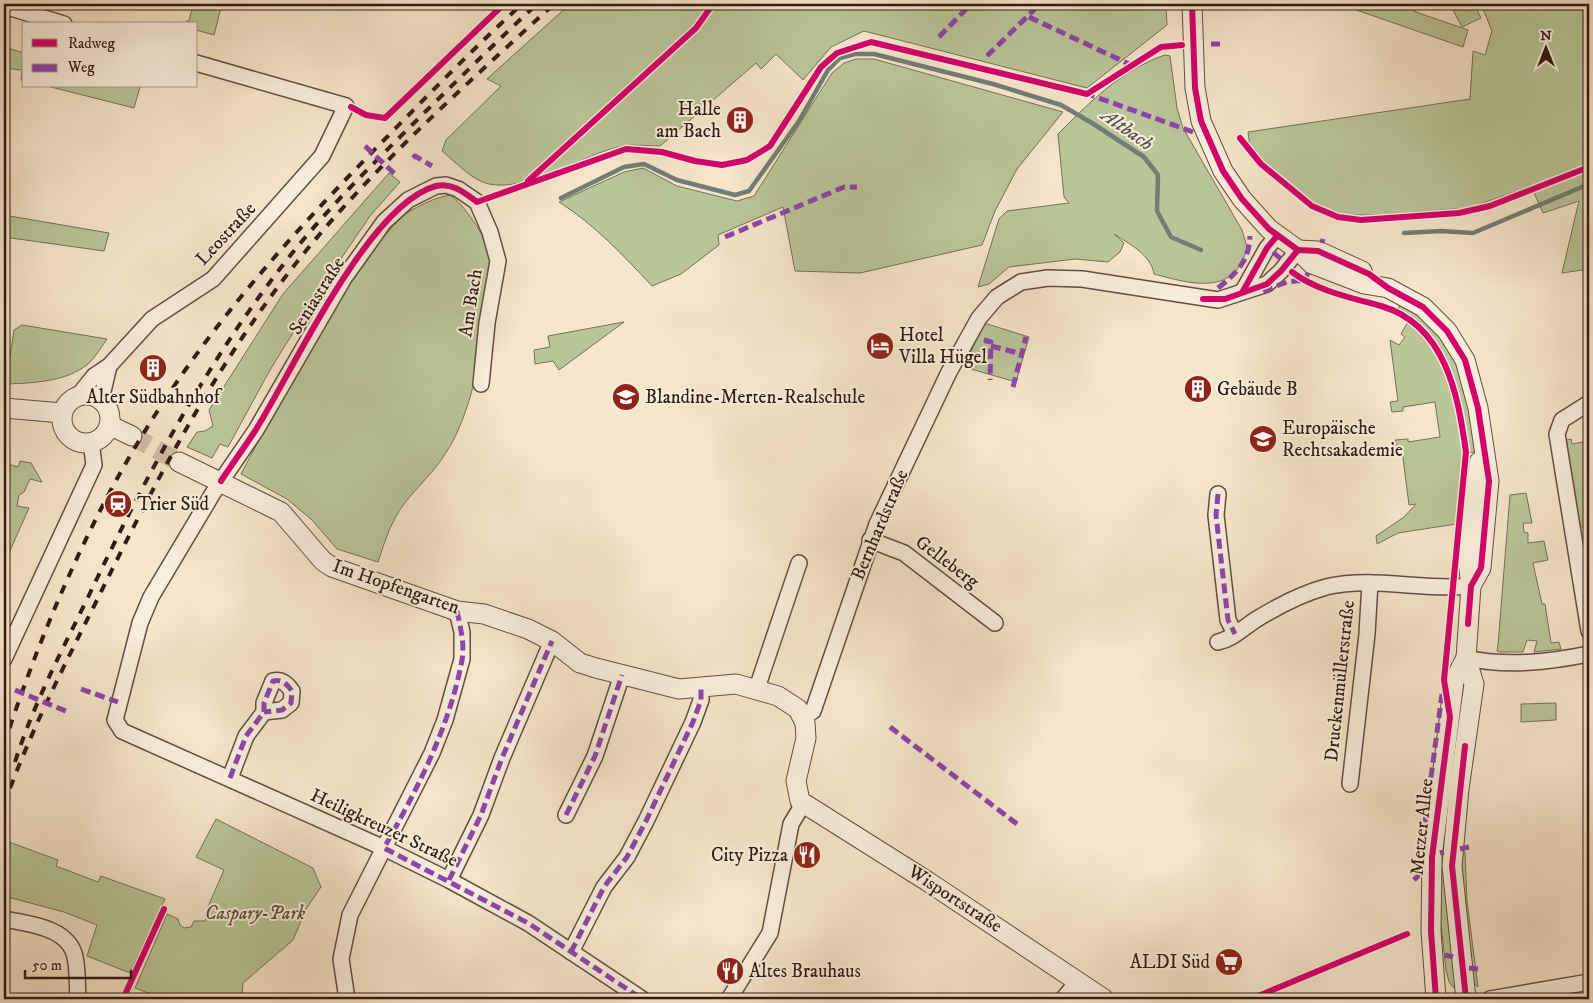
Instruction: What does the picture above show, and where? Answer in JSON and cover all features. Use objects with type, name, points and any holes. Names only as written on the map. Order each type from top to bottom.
[{"type":"street","points":[[1192,4],[1195,88],[1204,131],[1223,171],[1235,190],[1252,211],[1277,236],[1298,250]]},
{"type":"street","points":[[4,6],[57,22]]},
{"type":"street","name":"Leostraße","points":[[78,396],[94,376],[109,366],[152,319],[213,279],[286,199],[322,156],[346,106],[198,63]]},
{"type":"street","name":"Seniastraße","points":[[118,702],[140,623],[151,597],[221,481],[256,430],[344,278],[384,222],[408,200],[436,186],[446,185],[458,188],[477,202]]},
{"type":"street","name":"Am Bach","points":[[477,202],[490,232],[498,260],[487,322],[481,384]]},
{"type":"street","points":[[1244,291],[1267,248],[1277,236]]},
{"type":"street","name":"Metzer Allee","points":[[1298,250],[1318,251],[1369,274],[1388,288],[1423,307],[1436,318],[1456,345],[1465,360],[1472,384],[1488,468],[1488,497],[1481,568],[1471,586],[1466,658],[1474,684],[1459,789],[1452,866],[1466,999]]},
{"type":"street","name":"Bernhardstraße","points":[[803,718],[813,711],[870,540],[949,372],[979,318],[1002,292],[1021,282],[1042,278],[1082,279],[1211,300],[1231,297],[1266,284],[1281,271],[1298,250]]},
{"type":"street","name":"Leostraße","points":[[101,400],[109,366]]},
{"type":"street","points":[[78,396],[94,396],[101,400],[108,411],[109,425],[102,436],[91,442],[75,440],[69,435],[62,421],[62,414],[71,400],[78,396]]},
{"type":"street","points":[[1589,403],[1562,420],[1556,434],[1589,631]]},
{"type":"street","points":[[4,408],[62,414]]},
{"type":"street","points":[[109,425],[132,436]]},
{"type":"street","points":[[4,659],[94,465],[91,442]]},
{"type":"street","name":"Im Hopfengarten","points":[[179,462],[281,512],[323,561],[332,567],[457,611],[484,614],[528,629],[552,641],[580,663],[679,689],[701,689],[729,684],[757,688],[788,701],[800,712],[803,718]]},
{"type":"street","points":[[1218,494],[1216,515],[1228,620],[1236,634]]},
{"type":"street","name":"Gelleberg","points":[[870,540],[904,553],[996,624]]},
{"type":"street","points":[[757,688],[799,563]]},
{"type":"street","name":"Druckenmüllerstraße","points":[[1218,642],[1228,640],[1276,607],[1312,592],[1342,585],[1370,583],[1452,588],[1471,586]]},
{"type":"street","name":"Druckenmüllerstraße","points":[[1350,784],[1367,634],[1370,583]]},
{"type":"street","points":[[347,999],[342,968],[343,944],[350,915],[432,753],[445,720],[462,659],[462,632],[457,611]]},
{"type":"street","points":[[448,880],[481,815],[502,758],[552,641]]},
{"type":"street","points":[[1466,658],[1488,663],[1527,662],[1589,654]]},
{"type":"street","name":"Metzer Allee","points":[[1436,999],[1431,931],[1432,857],[1454,681],[1466,658]]},
{"type":"street","points":[[566,815],[595,756],[622,674]]},
{"type":"street","points":[[571,952],[604,887],[627,857],[646,821],[693,722],[702,700],[701,689]]},
{"type":"street","name":"Heiligkreuzer Straße","points":[[118,702],[115,720],[122,731],[384,848],[448,880],[528,924],[571,952],[633,997]]},
{"type":"street","points":[[230,778],[246,736],[264,712]]},
{"type":"street","points":[[728,999],[770,933],[791,824],[803,804],[798,798],[796,781],[807,733],[803,718]]},
{"type":"street","name":"Wisportstraße","points":[[803,804],[927,880],[1104,999]]},
{"type":"street","points":[[4,919],[43,927],[68,942],[75,955],[78,999]]},
{"type":"street","points":[[1063,999],[1078,981]]},
{"type":"street","points":[[1490,999],[1589,982]]},
{"type":"green space","points":[[193,4],[222,4],[214,35],[198,31],[198,22],[186,22],[189,21]]},
{"type":"green space","points":[[570,4],[1166,4],[1167,25],[1087,88],[864,31],[831,47],[803,80],[776,54],[761,69],[756,63],[660,146],[622,146],[520,183],[489,184],[476,179],[442,151],[446,140],[501,86],[487,79]]},
{"type":"green space","points":[[1339,4],[1427,4],[1413,11],[1468,30],[1463,47]]},
{"type":"green space","points":[[1450,4],[1474,4],[1481,18],[1462,27]]},
{"type":"green space","points":[[1481,4],[1589,4],[1589,269],[1562,273],[1579,201],[1543,213],[1531,186],[1469,208],[1376,215],[1346,215],[1319,206],[1279,176],[1250,147],[1248,132],[1470,99],[1473,51],[1485,55],[1492,31]]},
{"type":"green space","points":[[4,47],[22,52],[22,70],[4,68]]},
{"type":"green space","points":[[1165,55],[1170,56],[1177,108],[1183,128],[1242,230],[1247,247],[1241,263],[1233,274],[1222,280],[1210,283],[1197,283],[1154,274],[1149,261],[1144,256],[1133,246],[1114,234],[1124,243],[1120,252],[1108,262],[1075,259],[1009,267],[989,284],[978,287],[999,219],[1007,211],[1069,203],[1064,197],[1058,134],[1094,99],[1120,78],[1149,61]]},
{"type":"green space","points":[[856,59],[874,59],[1063,112],[1017,169],[995,211],[982,245],[860,273],[795,271],[783,207],[718,235],[719,245],[681,274],[652,286],[597,231],[559,202],[624,172],[643,168],[677,186],[737,201],[754,196],[832,73],[844,63]]},
{"type":"green space","points":[[55,88],[140,88],[134,108]]},
{"type":"green space","points":[[389,173],[400,182],[370,216],[319,291],[270,370],[228,447],[220,444],[212,458],[187,447],[197,432],[205,431],[213,426],[209,410],[283,294]]},
{"type":"green space","points":[[449,195],[461,205],[474,222],[492,256],[488,299],[473,384],[463,417],[453,440],[436,467],[395,517],[378,562],[337,549],[312,520],[287,499],[241,474],[316,337],[381,240],[407,213],[427,202]]},
{"type":"green space","points":[[4,215],[109,233],[104,251],[4,237]]},
{"type":"green space","points":[[1401,304],[1421,318],[1437,333],[1459,367],[1470,406],[1475,452],[1464,453],[1456,524],[1398,533],[1377,544],[1376,536],[1404,517],[1416,504],[1409,505],[1402,450],[1397,451],[1395,440],[1408,439],[1408,442],[1440,437],[1435,402],[1403,407],[1403,411],[1392,412],[1390,402],[1398,401],[1390,340],[1399,345],[1405,337],[1401,334],[1410,318],[1397,310]]},
{"type":"green space","points":[[624,322],[559,370],[553,361],[535,364],[534,350],[550,347],[548,336]]},
{"type":"green space","points":[[984,323],[1029,337],[1016,382],[964,367]]},
{"type":"green space","points":[[22,325],[107,339],[88,364],[70,375],[49,380],[6,384],[14,330]]},
{"type":"green space","points":[[1571,439],[1572,444],[1588,441],[1589,445],[1589,526],[1580,527],[1566,440]]},
{"type":"green space","points":[[5,458],[9,459],[8,464],[18,467],[20,461],[31,463],[42,482],[30,479],[24,492],[19,495],[17,506],[29,508],[4,564]]},
{"type":"green space","points":[[1526,493],[1532,523],[1523,523],[1524,532],[1528,533],[1528,543],[1544,541],[1548,560],[1533,563],[1542,604],[1545,604],[1551,643],[1559,642],[1561,649],[1534,652],[1537,641],[1527,640],[1523,652],[1499,652],[1497,651],[1510,495]]},
{"type":"green space","points":[[1458,689],[1469,690],[1468,699],[1460,706],[1453,777],[1456,987],[1454,988],[1449,982],[1446,970],[1440,916],[1439,870]]},
{"type":"green space","points":[[1556,703],[1556,720],[1521,722],[1521,704]]},
{"type":"green space","name":"Caspary-Park","points":[[216,819],[313,868],[321,887],[306,909],[293,940],[243,983],[242,999],[164,999],[135,988],[167,914],[178,919],[180,925],[184,928],[191,927],[194,921],[205,921],[208,913],[206,911],[224,870],[196,857]]},
{"type":"green space","points":[[9,842],[58,860],[56,866],[98,882],[101,876],[165,899],[130,973],[87,956],[97,925],[64,912],[4,896],[4,855]]},
{"type":"green space","points":[[1462,850],[1465,852],[1467,901],[1478,987],[1473,983],[1460,883]]},
{"type":"waterway","name":"Altbach","points":[[561,198],[624,167],[644,164],[677,180],[735,195],[749,191],[799,121],[828,70],[840,58],[855,54],[874,54],[993,84],[1061,105],[1092,123],[1144,157],[1158,175],[1157,211],[1171,237],[1201,250]]},
{"type":"waterway","name":"Altbach","points":[[1404,233],[1441,231],[1473,233],[1589,184]]},
{"type":"tunnel","points":[[132,436],[179,462]]},
{"type":"railway","points":[[4,745],[49,621],[86,538],[128,459],[176,384],[231,309],[291,238],[421,102],[522,4]]},
{"type":"railway","points":[[15,762],[31,718],[50,675],[134,505],[204,379],[257,299],[302,241],[336,202],[426,111],[537,4]]},
{"type":"railway","points":[[4,805],[24,752],[48,700],[144,507],[193,416],[248,329],[309,247],[366,183],[427,122],[554,4]]},
{"type":"marked path","points":[[939,37],[971,4]]},
{"type":"marked path","points":[[987,56],[1040,4]]},
{"type":"marked path","points":[[1029,17],[1131,65]]},
{"type":"marked path","points":[[1211,44],[1220,44]]},
{"type":"marked path","points":[[1085,93],[1193,132]]},
{"type":"marked path","points":[[365,146],[396,175]]},
{"type":"marked path","points":[[413,158],[415,156],[432,166]]},
{"type":"marked path","points":[[725,237],[844,187],[857,187]]},
{"type":"marked path","points":[[1218,288],[1241,266],[1247,253],[1250,236]]},
{"type":"marked path","points":[[1322,243],[1323,239]]},
{"type":"marked path","points":[[1273,252],[1282,260]]},
{"type":"marked path","points":[[1263,291],[1287,282],[1305,280],[1308,273]]},
{"type":"marked path","points":[[1013,387],[1026,337]]},
{"type":"marked path","points":[[987,338],[986,341],[991,342],[990,380]]},
{"type":"marked path","points":[[991,346],[1022,354]]},
{"type":"marked path","points":[[1218,494],[1216,515],[1228,620],[1235,634]]},
{"type":"marked path","points":[[457,611],[463,648],[457,685],[431,757],[384,848],[528,923],[642,999]]},
{"type":"marked path","points":[[449,880],[481,815],[502,758],[552,641]]},
{"type":"marked path","points":[[566,815],[595,756],[622,675]]},
{"type":"marked path","points":[[230,778],[246,736],[264,712],[264,703],[273,681],[279,681],[288,686],[292,691],[291,703],[282,710],[264,712]]},
{"type":"marked path","points":[[4,682],[7,686]]},
{"type":"marked path","points":[[81,689],[118,702]]},
{"type":"marked path","points":[[571,952],[604,887],[627,857],[646,821],[693,722],[701,700],[701,689]]},
{"type":"marked path","points":[[15,690],[68,712]]},
{"type":"marked path","points":[[1414,880],[1418,876],[1442,694]]},
{"type":"marked path","points":[[890,727],[1017,824]]},
{"type":"marked path","points":[[1460,849],[1469,847]]},
{"type":"marked path","points":[[1440,853],[1444,852]]},
{"type":"marked path","points":[[1445,955],[1453,957]]},
{"type":"marked path","points":[[1469,968],[1478,969]]},
{"type":"cycle path","points":[[351,107],[366,115],[385,118],[504,4]]},
{"type":"cycle path","points":[[528,181],[696,28],[713,4]]},
{"type":"cycle path","points":[[1192,4],[1195,88],[1201,121],[1223,171],[1242,199],[1269,229],[1298,250],[1318,251],[1369,274],[1388,288],[1423,307],[1447,331],[1465,360],[1478,408],[1489,481],[1481,568],[1471,586],[1468,624]]},
{"type":"cycle path","points":[[221,481],[255,431],[334,293],[359,256],[384,223],[410,199],[436,186],[453,187],[477,202],[626,149],[662,152],[695,161],[722,165],[747,160],[770,146],[821,67],[837,53],[871,42],[1087,94],[1161,47],[1182,45]]},
{"type":"cycle path","points":[[1240,138],[1261,164],[1312,206],[1338,217],[1361,220],[1459,213],[1490,206],[1589,167]]},
{"type":"cycle path","points":[[1243,291],[1267,248],[1277,236]]},
{"type":"cycle path","points":[[1203,299],[1225,299],[1267,284],[1281,271],[1298,250]]},
{"type":"cycle path","points":[[1292,272],[1324,289],[1381,306],[1403,315],[1421,329],[1445,365],[1453,386],[1463,430],[1466,452],[1444,680],[1450,717],[1432,857],[1431,931],[1436,999]]},
{"type":"cycle path","points":[[1465,746],[1452,866],[1466,999]]},
{"type":"cycle path","points":[[123,999],[164,909]]},
{"type":"cycle path","points":[[1251,999],[1407,934]]},
{"type":"place","name":"Halle am Bach","points":[[740,120]]},
{"type":"place","name":"Hotel Villa Hügel","points":[[880,346]]},
{"type":"place","name":"Alter Südbahnhof","points":[[153,368]]},
{"type":"place","name":"Gebäude B","points":[[1198,389]]},
{"type":"place","name":"Blandine-Merten-Realschule","points":[[626,397]]},
{"type":"place","name":"Europäische Rechtsakademie","points":[[1263,439]]},
{"type":"place","name":"Trier Süd","points":[[118,504]]},
{"type":"place","name":"City Pizza","points":[[807,855]]},
{"type":"place","name":"ALDI Süd","points":[[1229,962]]},
{"type":"place","name":"Altes Brauhaus","points":[[730,971]]}]
